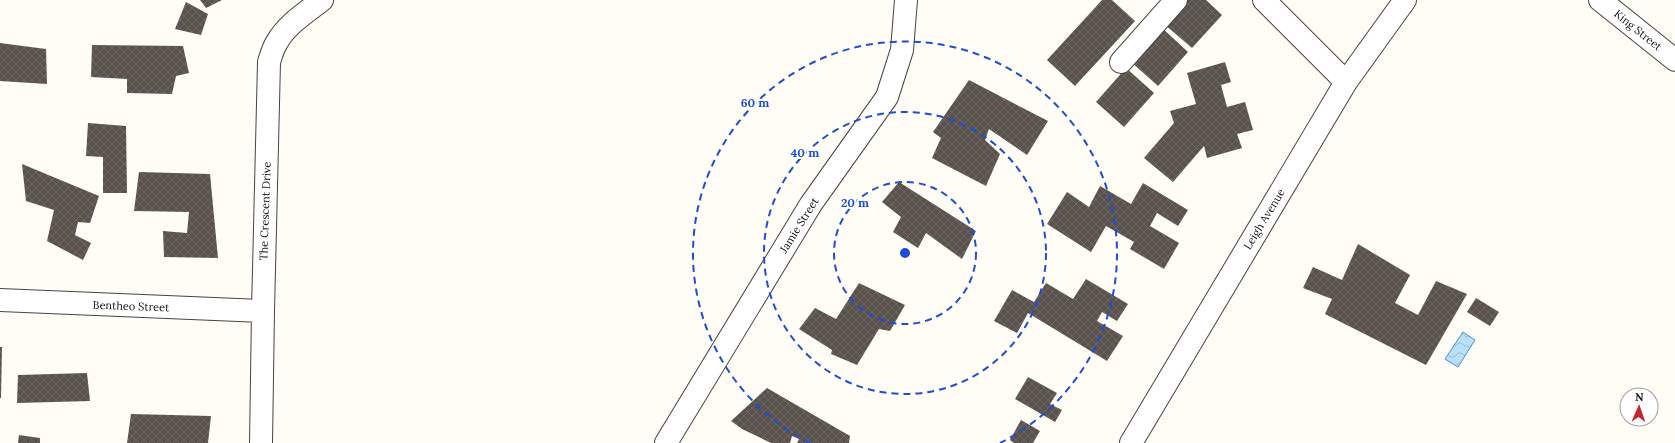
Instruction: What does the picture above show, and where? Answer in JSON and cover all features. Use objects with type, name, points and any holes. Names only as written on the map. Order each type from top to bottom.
[{"type":"street","name":"The Crescent Drive","points":[[261,443],[269,62],[277,41],[285,31],[322,0]]},
{"type":"street","name":"Jamie Street","points":[[666,443],[811,204],[887,97],[902,50],[906,0]]},
{"type":"street","points":[[1121,62],[1176,0]]},
{"type":"street","points":[[1264,0],[1346,82]]},
{"type":"street","name":"Leigh Avenue","points":[[1131,443],[1346,82],[1405,0]]},
{"type":"street","name":"King Street","points":[[1600,0],[1675,60]]},
{"type":"street","name":"Bentheo Street","points":[[0,300],[263,311]]},
{"type":"water","points":[[1463,332],[1475,340],[1458,367],[1445,359]]},
{"type":"building","points":[[200,0],[222,0],[206,8]]},
{"type":"building","points":[[1102,0],[1112,0],[1135,21],[1075,86],[1047,60]]},
{"type":"building","points":[[1185,0],[1206,0],[1222,15],[1192,48],[1164,24]]},
{"type":"building","points":[[186,2],[208,14],[201,35],[175,29]]},
{"type":"building","points":[[1161,27],[1188,52],[1158,86],[1130,61]]},
{"type":"building","points":[[0,43],[46,49],[47,84],[0,81]]},
{"type":"building","points":[[92,45],[183,46],[189,73],[176,76],[172,94],[127,93],[127,79],[91,77]]},
{"type":"building","points":[[1225,62],[1231,82],[1221,85],[1227,107],[1245,102],[1253,130],[1237,134],[1242,148],[1207,158],[1204,146],[1173,182],[1144,158],[1174,123],[1170,111],[1196,104],[1187,73]]},
{"type":"building","points":[[1126,68],[1154,93],[1124,127],[1096,102]]},
{"type":"building","points":[[969,80],[1048,121],[1027,155],[989,129],[985,140],[1000,154],[986,186],[932,158],[941,138],[933,132]]},
{"type":"building","points":[[88,123],[126,126],[127,193],[103,193],[103,157],[86,156]]},
{"type":"building","points":[[22,164],[99,196],[90,223],[78,222],[75,235],[91,243],[83,260],[47,241],[54,210],[26,201]]},
{"type":"building","points":[[139,172],[210,174],[218,258],[164,257],[163,231],[187,233],[189,212],[134,211]]},
{"type":"building","points":[[899,182],[976,231],[962,259],[926,233],[918,248],[893,232],[901,217],[882,202]]},
{"type":"building","points":[[1143,183],[1188,210],[1178,226],[1157,213],[1150,226],[1179,243],[1164,269],[1130,249],[1134,242],[1106,226],[1091,252],[1047,224],[1067,192],[1089,207],[1100,186],[1131,204]]},
{"type":"building","points":[[1358,244],[1410,275],[1395,303],[1418,315],[1436,281],[1467,294],[1426,365],[1325,314],[1332,299],[1303,288],[1313,267],[1342,280]]},
{"type":"building","points":[[1086,279],[1128,304],[1117,321],[1102,312],[1097,321],[1123,336],[1107,361],[1028,313],[1017,333],[994,321],[1012,290],[1034,302],[1046,283],[1073,299]]},
{"type":"building","points":[[859,283],[905,305],[890,331],[879,329],[857,365],[831,354],[832,350],[799,329],[815,308],[836,319]]},
{"type":"building","points":[[1476,298],[1499,312],[1490,326],[1467,312]]},
{"type":"building","points":[[0,347],[2,347],[1,398],[0,398]]},
{"type":"building","points":[[87,373],[90,401],[17,403],[18,375]]},
{"type":"building","points":[[1028,377],[1057,393],[1050,404],[1062,410],[1055,422],[1015,399]]},
{"type":"building","points":[[767,388],[850,436],[849,443],[797,443],[799,439],[792,436],[790,443],[771,443],[742,429],[731,421]]},
{"type":"building","points":[[131,414],[211,416],[208,443],[127,443]]},
{"type":"building","points":[[1021,420],[1040,431],[1033,443],[1014,443],[1010,440]]},
{"type":"building","points":[[19,435],[40,438],[40,443],[18,443]]}]
